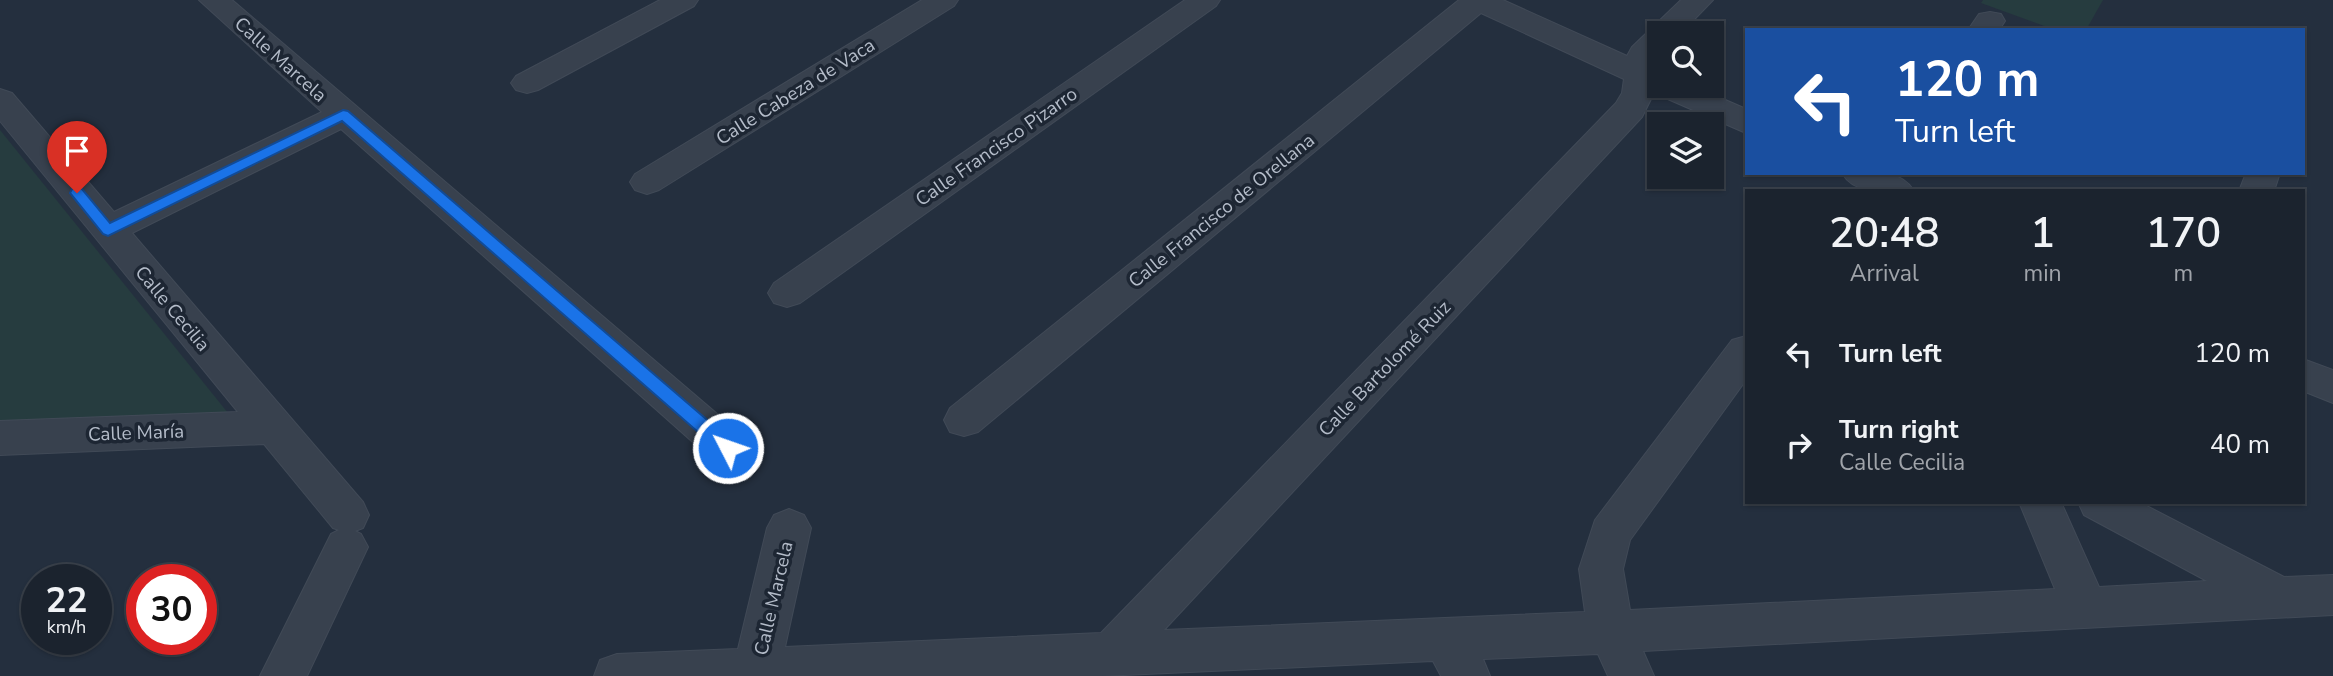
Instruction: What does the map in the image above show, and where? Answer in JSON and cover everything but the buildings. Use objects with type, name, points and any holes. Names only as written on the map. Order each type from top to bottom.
[{"type":"street","name":"Calle Marcela","points":[[214,0],[728,448]]},
{"type":"street","points":[[527,83],[682,0]]},
{"type":"street","name":"Calle Cabeza de Vaca","points":[[647,182],[943,0]]},
{"type":"street","name":"Calle Francisco Pizarro","points":[[787,293],[1205,0]]},
{"type":"street","points":[[1478,0],[1647,77]]},
{"type":"street","name":"Calle Francisco de Orellana","points":[[964,420],[1478,0]]},
{"type":"street","points":[[1676,21],[1698,0]]},
{"type":"street","name":"Calle Bartolomé Ruiz","points":[[1112,653],[1630,109],[1638,93],[1647,87]]},
{"type":"street","points":[[1693,98],[1745,122]]},
{"type":"street","name":"Calle Cecilia","points":[[0,100],[272,427],[347,531],[283,676]]},
{"type":"street","points":[[108,230],[343,114]]},
{"type":"street","points":[[1631,676],[1611,632],[1601,569],[1610,533],[1745,352]]},
{"type":"street","points":[[2305,375],[2333,387]]},
{"type":"street","name":"Calle María","points":[[0,438],[272,427]]},
{"type":"street","points":[[2041,504],[2086,608]]},
{"type":"street","points":[[2103,504],[2279,597]]},
{"type":"street","name":"Calle Marcela","points":[[757,669],[789,528]]},
{"type":"street","points":[[617,676],[1112,653],[1456,657],[1611,632],[2333,595]]},
{"type":"green space","points":[[1983,0],[2103,0],[2087,28],[2050,28],[1981,3]]},
{"type":"green space","points":[[0,130],[228,413],[0,425]]},
{"type":"route","points":[[77,193],[108,230],[343,114],[728,448]]}]
